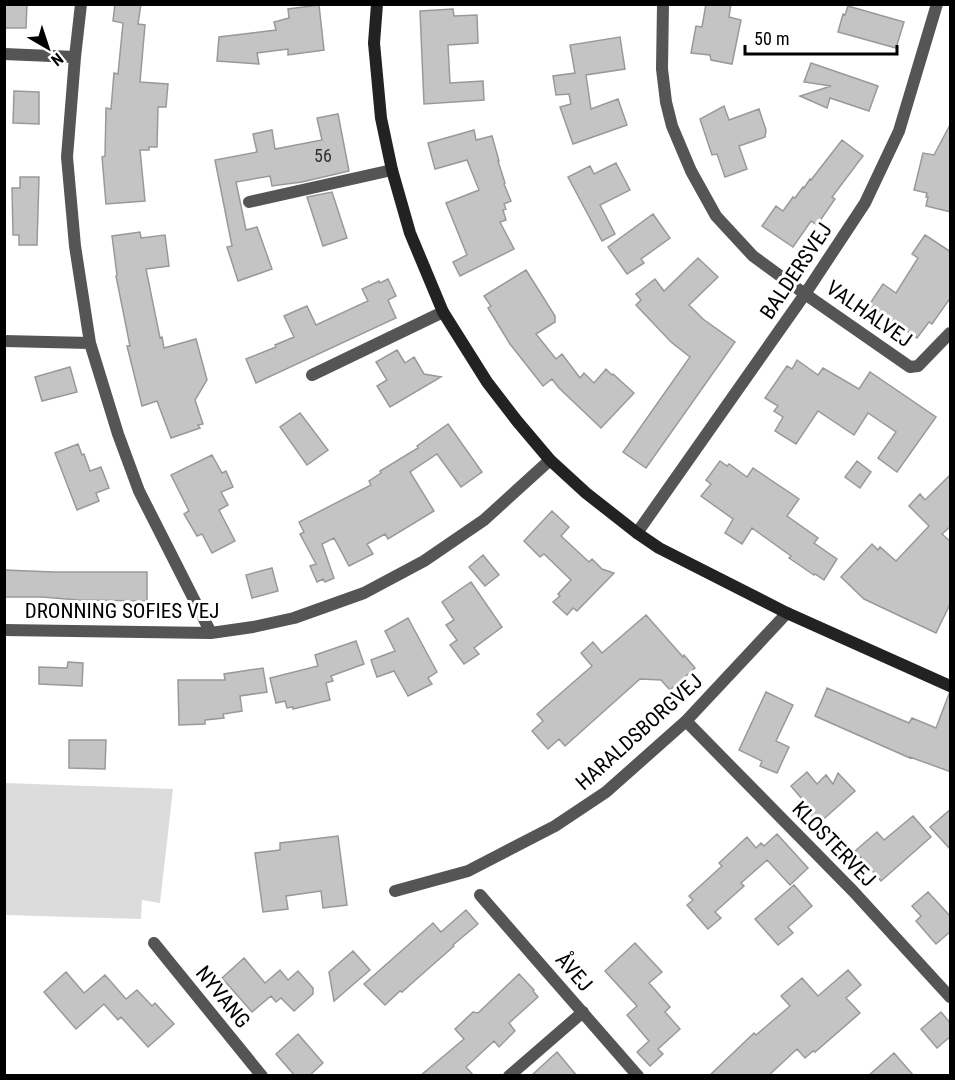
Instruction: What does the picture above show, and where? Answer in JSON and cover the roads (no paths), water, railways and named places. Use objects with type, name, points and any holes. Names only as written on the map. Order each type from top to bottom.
[{"type":"street","points":[[81,4],[67,157],[75,246],[90,343],[118,434],[139,491],[211,633]]},
{"type":"street","points":[[377,4],[375,49],[381,118],[392,170],[410,233],[442,312],[486,382],[517,421],[550,460],[586,493],[637,533],[684,561],[787,613],[951,686]]},
{"type":"street","name":"VALHALVEJ","points":[[663,4],[662,69],[666,102],[672,126],[691,171],[716,216],[751,253],[805,294],[910,367],[918,366],[951,333]]},
{"type":"street","name":"BALDERSVEJ","points":[[637,533],[805,294],[865,203],[899,131],[937,4]]},
{"type":"street","points":[[4,54],[75,57]]},
{"type":"street","points":[[249,202],[392,170]]},
{"type":"street","points":[[312,375],[442,312]]},
{"type":"street","points":[[4,341],[90,343]]},
{"type":"street","name":"DRONNING SOFIES VEJ","points":[[4,630],[211,633],[294,618],[364,593],[424,561],[484,520],[550,460]]},
{"type":"street","name":"HARALDSBORGVEJ","points":[[395,891],[468,871],[555,826],[606,792],[686,722],[787,613]]},
{"type":"street","name":"KLOSTERVEJ","points":[[686,722],[853,891],[951,997]]},
{"type":"street","name":"ÅVEJ","points":[[480,895],[638,1076]]},
{"type":"street","name":"NYVANG","points":[[154,943],[262,1076]]},
{"type":"street","points":[[509,1076],[583,1012]]}]
